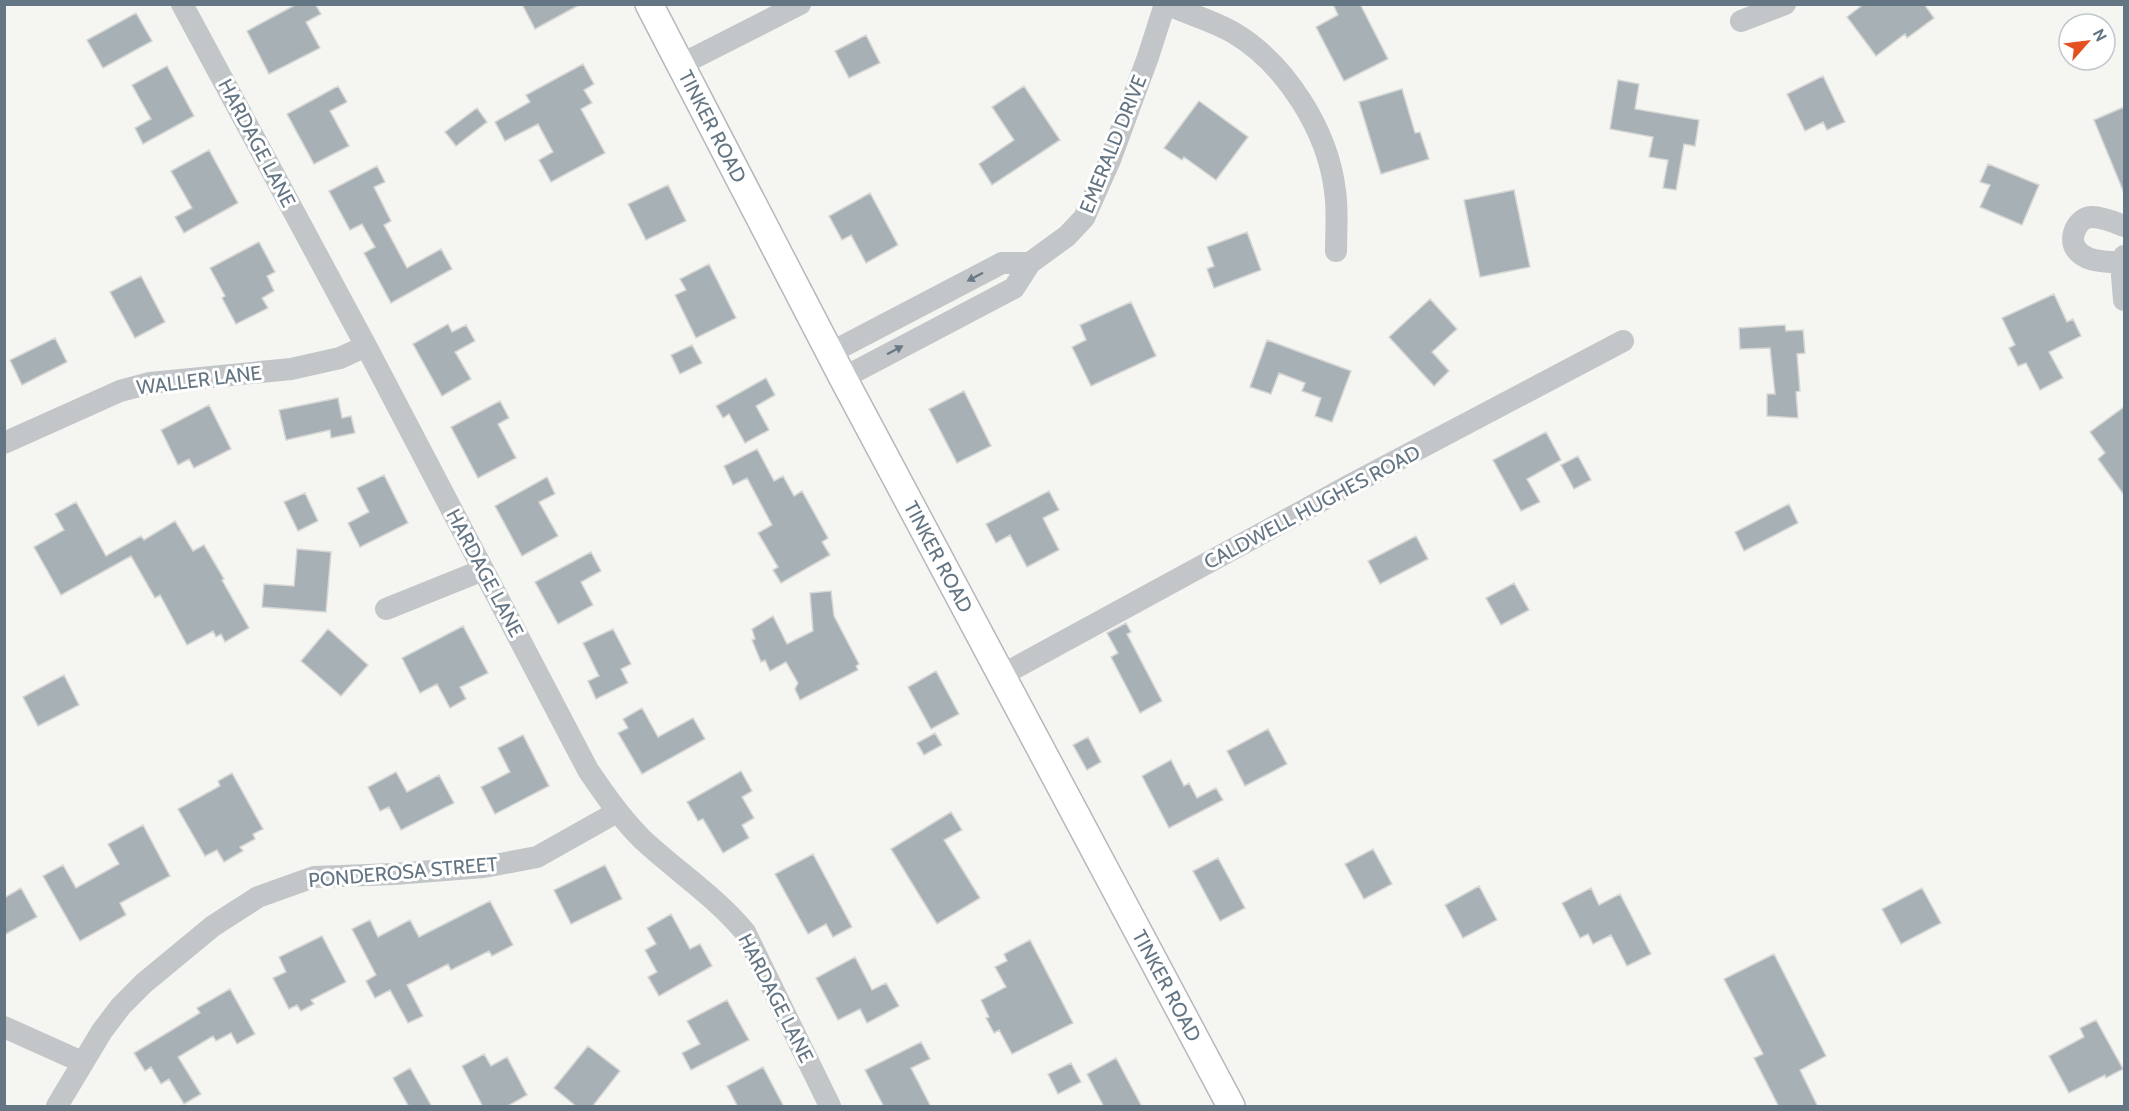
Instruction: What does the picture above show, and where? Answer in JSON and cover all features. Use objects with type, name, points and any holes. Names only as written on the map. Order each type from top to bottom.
[{"type":"main road","name":"TINKER ROAD","points":[[649,4],[843,378],[1231,1107]]},
{"type":"street","name":"HARDAGE LANE","points":[[182,4],[366,346],[588,770],[617,812],[642,839],[729,913],[745,932],[830,1107]]},
{"type":"street","points":[[681,65],[800,4]]},
{"type":"street","points":[[1166,4],[1234,33],[1276,66],[1299,98],[1314,125],[1327,157],[1333,180],[1336,251]]},
{"type":"street","name":"EMERALD DRIVE","points":[[843,378],[1014,288],[1030,263],[1067,236],[1084,218],[1110,160],[1166,4]]},
{"type":"street","points":[[1742,21],[1785,4]]},
{"type":"street","points":[[2124,225],[2090,217],[2081,220],[2075,229],[2073,240],[2076,250],[2093,260],[2123,259],[2124,300]]},
{"type":"street","points":[[830,353],[1002,263],[1030,263]]},
{"type":"street","name":"CALDWELL HUGHES ROAD","points":[[1002,675],[1352,484],[1623,341]]},
{"type":"street","name":"WALLER LANE","points":[[4,443],[120,391],[150,383],[291,369],[340,358],[366,346]]},
{"type":"street","points":[[386,609],[483,570]]},
{"type":"street","name":"PONDEROSA STREET","points":[[57,1107],[82,1062],[121,1006],[144,983],[213,926],[258,897],[314,877],[484,867],[537,857],[617,812]]},
{"type":"street","points":[[4,1027],[82,1062]]},
{"type":"building","points":[[297,4],[315,4],[321,14],[306,22],[320,48],[269,74],[247,31]]},
{"type":"building","points":[[522,4],[581,4],[535,29]]},
{"type":"building","points":[[1333,4],[1360,4],[1388,59],[1344,81],[1316,27],[1338,15]]},
{"type":"building","points":[[1864,4],[1924,4],[1934,18],[1907,38],[1905,34],[1876,56],[1847,17]]},
{"type":"building","points":[[136,13],[152,41],[103,68],[87,40]]},
{"type":"building","points":[[866,35],[880,63],[849,78],[835,51]]},
{"type":"building","points":[[583,64],[594,84],[584,90],[592,103],[581,109],[605,153],[551,182],[539,160],[553,152],[538,124],[505,141],[495,122],[530,102],[526,95]]},
{"type":"building","points":[[167,66],[194,116],[143,144],[135,128],[151,119],[132,85]]},
{"type":"building","points":[[1823,76],[1845,122],[1827,130],[1823,122],[1805,131],[1787,94]]},
{"type":"building","points":[[1618,80],[1639,84],[1635,109],[1699,120],[1695,146],[1684,144],[1676,190],[1663,188],[1668,160],[1649,157],[1653,137],[1610,129]]},
{"type":"building","points":[[338,86],[347,102],[330,111],[349,146],[314,164],[287,114]]},
{"type":"building","points":[[1024,86],[1060,140],[992,185],[979,164],[1014,140],[992,107]]},
{"type":"building","points":[[1402,89],[1415,133],[1420,132],[1429,159],[1381,174],[1359,102]]},
{"type":"building","points":[[1199,101],[1248,137],[1216,180],[1184,157],[1182,160],[1164,148]]},
{"type":"building","points":[[2124,107],[2124,193],[2094,120]]},
{"type":"building","points":[[477,108],[487,122],[456,146],[445,132]]},
{"type":"building","points":[[209,150],[238,203],[184,233],[175,217],[192,208],[171,171]]},
{"type":"building","points":[[1988,164],[2039,185],[2022,225],[1980,207],[1990,185],[1980,182]]},
{"type":"building","points":[[377,166],[385,182],[374,187],[391,221],[384,225],[407,268],[441,249],[452,269],[391,303],[364,253],[375,247],[362,224],[350,230],[329,191]]},
{"type":"building","points":[[668,185],[686,221],[646,240],[628,204]]},
{"type":"building","points":[[1514,190],[1530,267],[1480,277],[1464,200]]},
{"type":"building","points":[[870,193],[898,245],[866,263],[851,235],[842,240],[829,216]]},
{"type":"building","points":[[1247,232],[1261,270],[1214,288],[1207,269],[1214,266],[1207,247]]},
{"type":"building","points":[[259,242],[275,272],[267,276],[274,291],[262,298],[268,308],[236,324],[222,298],[225,296],[210,268]]},
{"type":"building","points":[[709,264],[736,318],[696,338],[675,295],[686,290],[680,279]]},
{"type":"building","points":[[141,276],[165,322],[135,338],[110,292]]},
{"type":"building","points":[[2054,294],[2067,322],[2073,319],[2081,336],[2049,352],[2063,378],[2040,390],[2026,363],[2018,366],[2009,348],[2015,345],[2002,318]]},
{"type":"building","points":[[1430,299],[1457,329],[1432,352],[1449,371],[1434,386],[1389,337]]},
{"type":"building","points":[[1131,302],[1156,356],[1091,386],[1072,347],[1086,340],[1080,325]]},
{"type":"building","points":[[448,324],[452,332],[466,325],[475,341],[455,352],[471,379],[442,396],[413,344]]},
{"type":"building","points":[[1785,325],[1786,331],[1803,330],[1805,353],[1797,354],[1800,391],[1796,392],[1798,418],[1767,416],[1767,394],[1775,394],[1770,348],[1740,349],[1739,328]]},
{"type":"building","points":[[55,338],[67,362],[22,385],[10,360]]},
{"type":"building","points":[[1267,340],[1351,371],[1332,422],[1315,416],[1321,398],[1302,391],[1305,383],[1279,373],[1271,394],[1250,387]]},
{"type":"building","points":[[692,345],[702,363],[680,374],[671,355]]},
{"type":"building","points":[[766,378],[775,395],[756,406],[769,430],[745,443],[729,414],[723,418],[716,406]]},
{"type":"building","points":[[964,391],[991,446],[957,463],[929,409]]},
{"type":"building","points":[[338,398],[342,418],[351,416],[355,433],[331,438],[330,430],[286,440],[279,410]]},
{"type":"building","points":[[500,401],[509,418],[498,424],[516,458],[478,478],[451,427]]},
{"type":"building","points":[[209,405],[231,449],[194,468],[189,459],[178,465],[161,430]]},
{"type":"building","points":[[2124,407],[2124,495],[2098,459],[2105,453],[2090,432]]},
{"type":"building","points":[[1546,432],[1561,460],[1527,479],[1540,502],[1521,511],[1493,460]]},
{"type":"building","points":[[757,449],[774,481],[783,476],[794,496],[802,491],[828,538],[822,542],[830,555],[781,583],[773,570],[778,567],[758,533],[772,525],[747,478],[733,485],[724,466]]},
{"type":"building","points":[[1578,456],[1591,480],[1574,489],[1561,465]]},
{"type":"building","points":[[384,475],[408,523],[360,547],[348,523],[369,512],[357,488]]},
{"type":"building","points":[[547,477],[555,494],[539,502],[558,536],[522,556],[495,506]]},
{"type":"building","points":[[1049,491],[1059,510],[1043,518],[1059,550],[1027,567],[1010,535],[996,543],[986,524]]},
{"type":"building","points":[[305,493],[318,521],[298,531],[284,502]]},
{"type":"building","points":[[76,502],[106,556],[141,536],[144,540],[175,521],[193,551],[204,545],[249,628],[225,642],[221,634],[216,637],[213,631],[187,645],[160,595],[155,598],[131,556],[61,595],[34,547],[64,530],[55,514]]},
{"type":"building","points":[[1789,504],[1798,523],[1744,551],[1735,532]]},
{"type":"building","points":[[1416,536],[1428,559],[1380,584],[1368,561]]},
{"type":"building","points":[[297,549],[331,552],[326,612],[262,607],[264,584],[294,586]]},
{"type":"building","points":[[591,552],[601,571],[581,582],[593,605],[558,624],[535,582]]},
{"type":"building","points":[[1514,583],[1529,610],[1501,625],[1486,598]]},
{"type":"building","points":[[831,591],[834,616],[859,664],[856,666],[858,670],[800,700],[795,689],[798,683],[786,662],[770,671],[765,660],[761,662],[752,640],[755,639],[752,629],[773,616],[787,644],[813,631],[810,593]]},
{"type":"building","points":[[1126,623],[1131,632],[1127,634],[1162,701],[1140,713],[1111,657],[1118,653],[1107,633]]},
{"type":"building","points":[[463,626],[488,673],[460,687],[466,699],[450,708],[437,684],[420,693],[402,658]]},
{"type":"building","points":[[328,629],[368,665],[341,696],[301,661]]},
{"type":"building","points":[[613,629],[631,664],[621,669],[628,683],[596,699],[588,681],[599,676],[583,643]]},
{"type":"building","points":[[936,671],[959,714],[931,729],[908,687]]},
{"type":"building","points":[[64,675],[79,705],[38,726],[23,697]]},
{"type":"building","points":[[642,708],[658,737],[693,718],[705,739],[642,774],[618,733],[628,728],[623,719]]},
{"type":"building","points":[[1268,729],[1287,764],[1245,786],[1227,751]]},
{"type":"building","points":[[935,733],[942,745],[924,755],[917,743]]},
{"type":"building","points":[[523,735],[549,786],[495,814],[481,787],[510,772],[498,748]]},
{"type":"building","points":[[1088,737],[1101,762],[1087,770],[1073,745]]},
{"type":"building","points":[[1171,760],[1184,786],[1189,783],[1197,798],[1216,788],[1223,800],[1169,828],[1142,776]]},
{"type":"building","points":[[741,771],[752,791],[742,797],[754,818],[742,825],[749,838],[723,853],[703,819],[698,821],[687,802]]},
{"type":"building","points":[[396,772],[407,792],[439,775],[454,803],[401,830],[389,807],[380,811],[368,787]]},
{"type":"building","points":[[232,773],[263,829],[253,834],[255,839],[240,847],[243,851],[224,862],[217,850],[205,856],[178,809],[220,786],[218,781]]},
{"type":"building","points":[[951,812],[962,830],[944,840],[980,898],[937,924],[891,849]]},
{"type":"building","points":[[143,825],[170,876],[120,903],[126,915],[80,941],[43,876],[63,865],[76,888],[119,864],[108,844]]},
{"type":"building","points":[[1373,849],[1392,884],[1364,899],[1345,864]]},
{"type":"building","points":[[813,854],[852,927],[833,937],[826,924],[808,934],[775,874]]},
{"type":"building","points":[[1218,858],[1245,908],[1220,921],[1193,871]]},
{"type":"building","points":[[605,865],[622,899],[571,924],[554,890]]},
{"type":"building","points":[[1479,886],[1497,920],[1463,938],[1445,905]]},
{"type":"building","points":[[21,888],[37,917],[4,935],[4,898]]},
{"type":"building","points":[[1591,888],[1599,905],[1620,894],[1651,954],[1627,966],[1611,935],[1593,944],[1588,934],[1580,938],[1562,903]]},
{"type":"building","points":[[1922,888],[1941,923],[1901,944],[1882,909]]},
{"type":"building","points":[[490,901],[513,945],[492,956],[489,951],[451,970],[448,964],[407,985],[423,1016],[408,1023],[390,990],[375,998],[366,981],[376,975],[352,929],[370,920],[378,937],[410,920],[419,937]]},
{"type":"building","points":[[671,914],[690,949],[700,944],[712,966],[659,996],[648,977],[657,972],[645,950],[656,944],[647,928]]},
{"type":"building","points":[[322,936],[346,982],[311,1000],[314,1004],[301,1011],[297,1005],[289,1009],[273,978],[286,972],[279,957]]},
{"type":"building","points":[[1030,940],[1073,1023],[1012,1054],[999,1030],[994,1033],[986,1018],[989,1017],[981,1000],[1006,987],[995,967],[1007,961],[1004,954]]},
{"type":"building","points":[[1774,954],[1826,1056],[1800,1070],[1818,1107],[1779,1107],[1754,1058],[1763,1054],[1724,979]]},
{"type":"building","points":[[855,957],[872,990],[886,983],[899,1006],[867,1023],[860,1009],[838,1020],[816,978]]},
{"type":"building","points":[[230,989],[255,1034],[237,1044],[231,1033],[216,1041],[213,1036],[178,1057],[201,1094],[184,1104],[169,1079],[161,1084],[151,1067],[145,1071],[134,1053],[200,1013],[197,1008]]},
{"type":"building","points":[[727,1000],[749,1040],[691,1070],[682,1053],[700,1044],[687,1021]]},
{"type":"building","points":[[2096,1020],[2123,1069],[2106,1078],[2105,1075],[2069,1093],[2049,1056],[2084,1037],[2080,1028]]},
{"type":"building","points":[[921,1042],[930,1059],[911,1068],[931,1107],[884,1107],[865,1070]]},
{"type":"building","points":[[588,1046],[620,1071],[592,1107],[577,1107],[554,1088]]},
{"type":"building","points":[[484,1054],[491,1066],[507,1057],[527,1095],[506,1107],[483,1107],[462,1066]]},
{"type":"building","points":[[1116,1058],[1142,1107],[1104,1107],[1087,1074]]},
{"type":"building","points":[[1071,1063],[1081,1082],[1058,1094],[1048,1074]]},
{"type":"building","points":[[763,1067],[784,1107],[738,1107],[727,1086]]},
{"type":"building","points":[[410,1068],[432,1107],[409,1107],[393,1078]]}]
